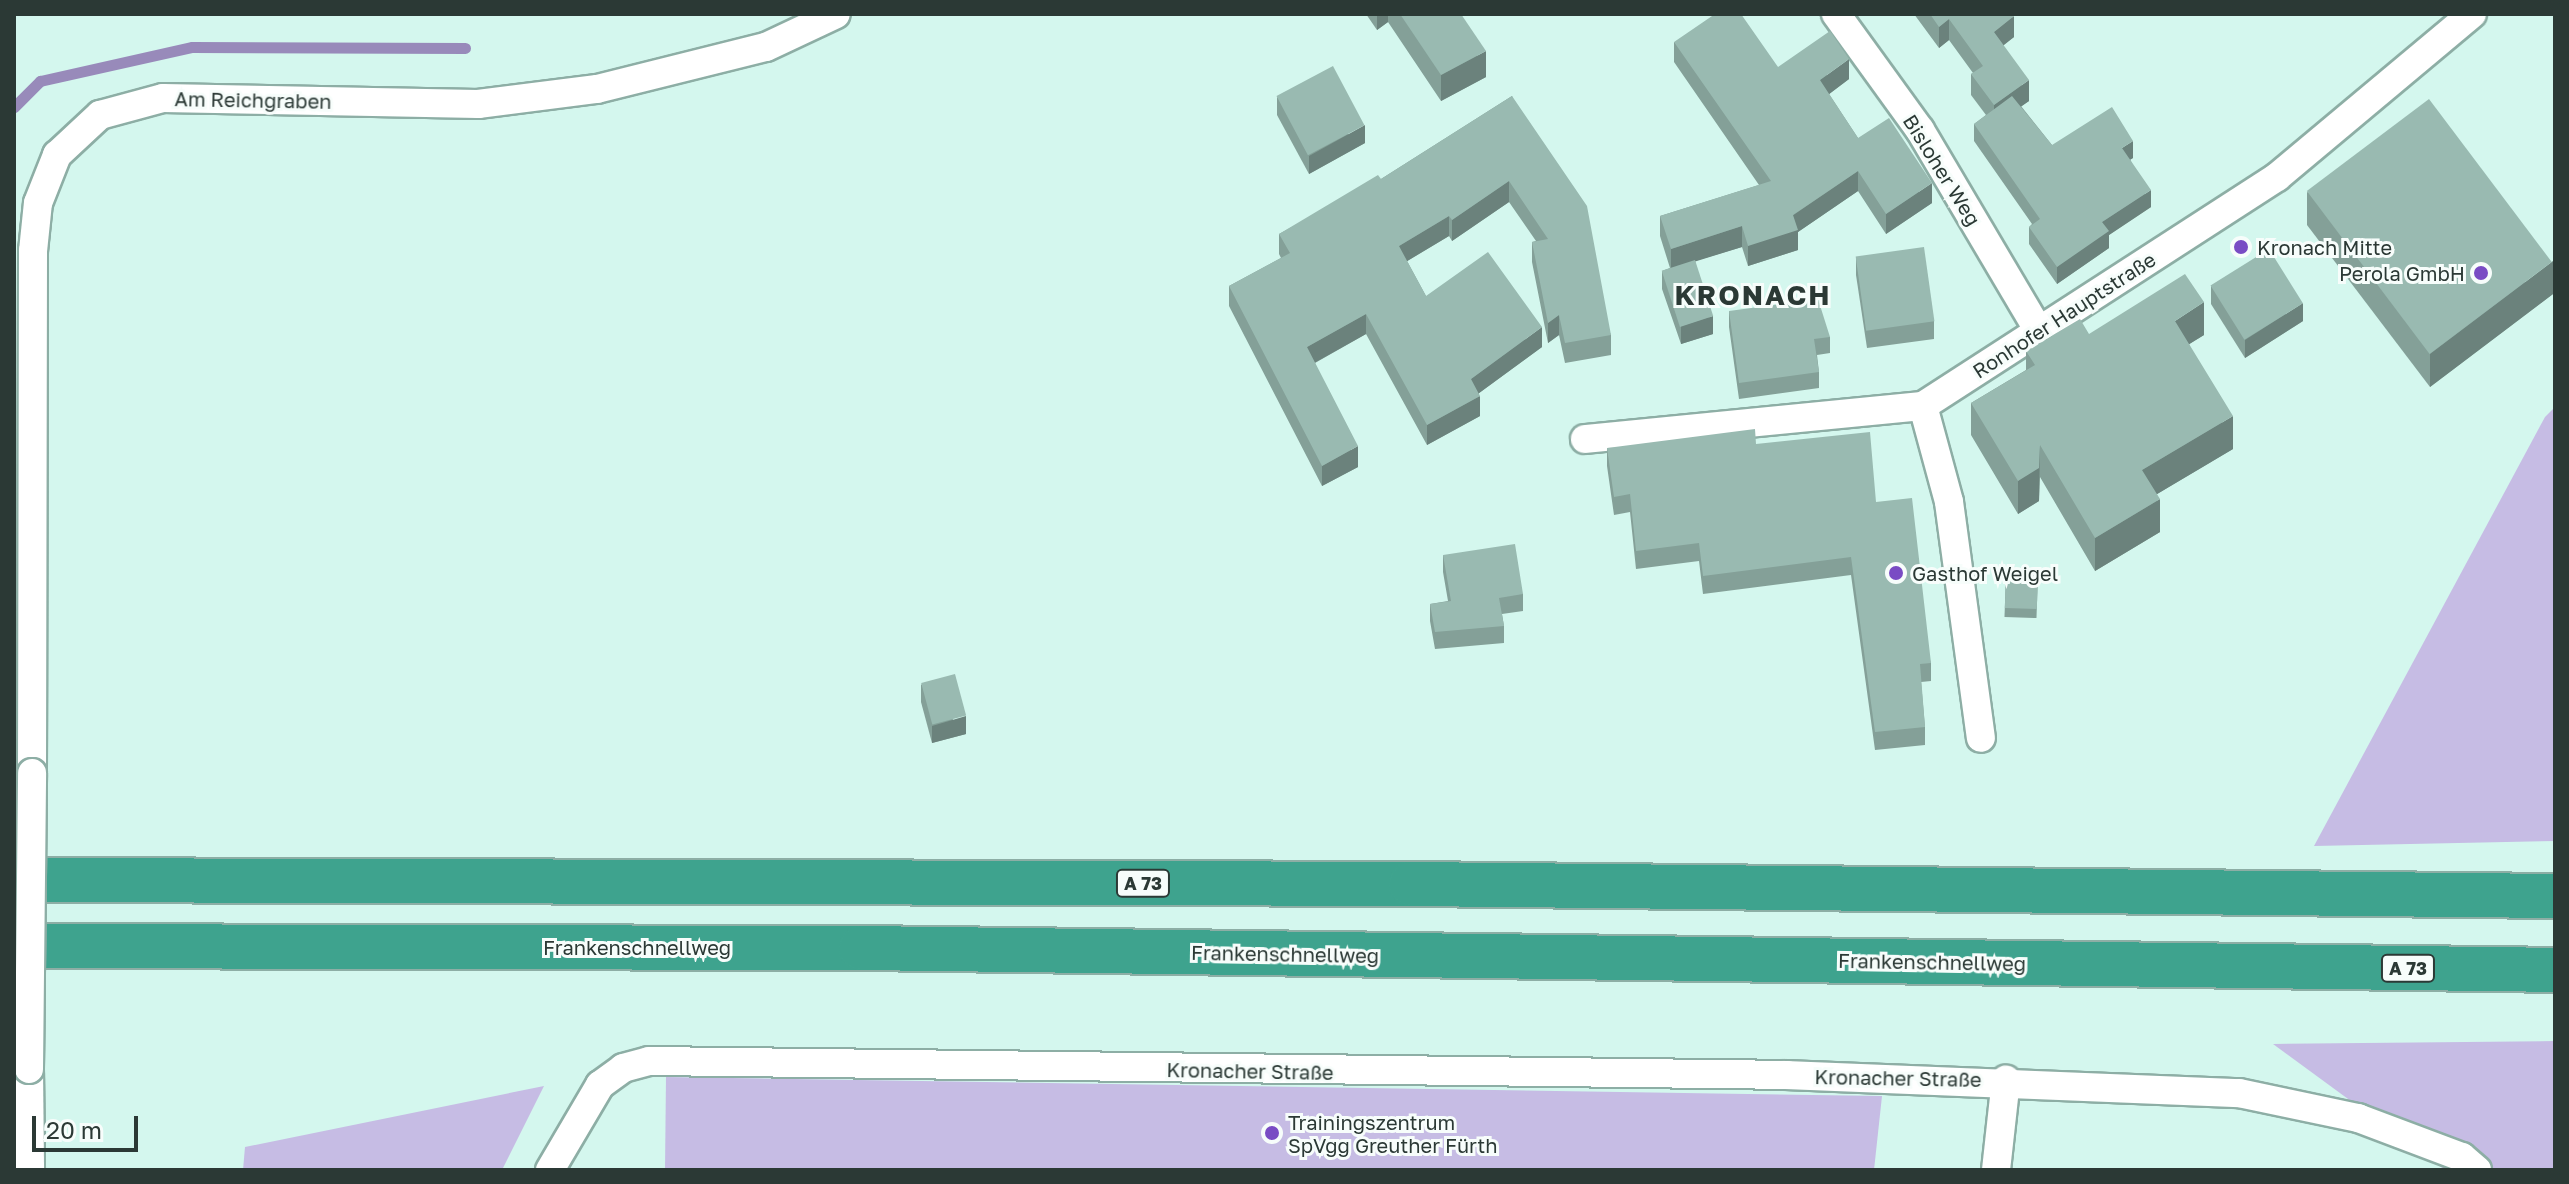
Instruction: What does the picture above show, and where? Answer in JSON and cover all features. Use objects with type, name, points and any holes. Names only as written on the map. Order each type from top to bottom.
[{"type":"highway","name":"A 73","points":[[14,880],[1395,884],[2555,896]]},
{"type":"highway","name":"Frankenschnellweg","points":[[14,946],[845,947],[2555,970]]},
{"type":"street","name":"Am Reichgraben","points":[[30,1170],[33,251],[38,203],[57,155],[100,115],[163,98],[493,102],[597,89],[766,47],[836,14]]},
{"type":"street","name":"Bisloher Weg","points":[[1836,14],[1920,130],[2040,333]]},
{"type":"street","name":"Ronhofer Hauptstraße","points":[[1585,439],[1923,406],[2277,177],[2472,14]]},
{"type":"street","points":[[1923,406],[1949,502],[1981,738]]},
{"type":"street","name":"Kronacher Straße","points":[[550,1170],[600,1085],[623,1068],[649,1061],[2006,1080],[2239,1093],[2358,1118],[2462,1157],[2477,1170]]},
{"type":"street","name":"Kronacher Straße","points":[[1996,1170],[2006,1080]]},
{"type":"shaded area","points":[[2555,407],[2555,841],[2314,846],[2545,417]]},
{"type":"shaded area","points":[[2555,1041],[2555,1170],[2445,1170],[2273,1044]]},
{"type":"shaded area","name":"Trainingszentrum SpVgg Greuther Fürth","points":[[666,1077],[1882,1096],[1874,1170],[665,1170]]},
{"type":"shaded area","points":[[544,1086],[502,1170],[243,1170],[245,1147]]},
{"type":"building","points":[[1400,14],[1461,14],[1486,51],[1441,75]]},
{"type":"building","points":[[1715,14],[1741,14],[1778,67],[1830,31],[1849,59],[1820,80],[1858,138],[1889,118],[1932,183],[1886,214],[1858,171],[1793,215],[1798,230],[1748,246],[1742,226],[1671,249],[1660,216],[1771,181],[1674,42]]},
{"type":"building","points":[[1930,14],[2012,14],[2014,16],[1994,32],[2029,80],[1994,105],[1971,74],[1983,66],[1949,19],[1939,27]]},
{"type":"building","points":[[1333,66],[1364,125],[1308,155],[1276,96]]},
{"type":"building","points":[[1512,96],[1587,206],[1611,335],[1565,343],[1559,315],[1548,323],[1532,242],[1548,239],[1509,181],[1452,220],[1449,216],[1399,246],[1426,296],[1488,252],[1542,327],[1471,379],[1480,396],[1427,425],[1366,314],[1307,347],[1358,446],[1322,466],[1229,286],[1290,253],[1279,234],[1378,175],[1381,179]]},
{"type":"building","points":[[2012,96],[2052,145],[2112,107],[2133,141],[2122,148],[2151,190],[2102,222],[2109,231],[2057,267],[2029,227],[2040,219],[1974,124]]},
{"type":"building","points":[[2429,99],[2552,262],[2430,354],[2307,191]]},
{"type":"building","points":[[1924,247],[1934,321],[1866,331],[1856,257]]},
{"type":"building","points":[[2269,249],[2303,303],[2244,340],[2210,286]]},
{"type":"building","points":[[1695,260],[1713,316],[1680,327],[1662,271]]},
{"type":"building","points":[[2185,274],[2204,302],[2175,321],[2233,416],[2142,470],[2160,499],[2095,538],[2040,445],[2039,468],[2018,481],[1971,403],[2035,365],[2026,351],[2080,319],[2089,334]]},
{"type":"building","points":[[1818,299],[1830,337],[1814,339],[1819,372],[1739,383],[1729,311]]},
{"type":"building","points":[[1755,429],[1756,444],[1870,432],[1876,502],[1912,498],[1931,663],[1920,664],[1925,727],[1875,732],[1851,557],[1703,576],[1699,543],[1636,551],[1630,494],[1614,497],[1607,448]]},
{"type":"building","points":[[1515,544],[1523,594],[1499,598],[1504,626],[1435,632],[1430,604],[1451,601],[1443,555]]},
{"type":"building","points":[[2006,574],[2038,575],[2037,609],[2005,608]]},
{"type":"building","points":[[955,674],[966,716],[932,725],[921,683]]},
{"type":"waterway","points":[[14,107],[40,81],[192,47],[465,48]]},
{"type":"place","name":"Kronach Mitte","points":[[2241,247]]},
{"type":"place","name":"Perola GmbH","points":[[2481,273]]},
{"type":"place","name":"Gasthof Weigel","points":[[1896,573]]},
{"type":"place","name":"Trainingszentrum SpVgg Greuther Fürth","points":[[1272,1133]]},
{"type":"district","name":"KRONACH","points":[[1753,295]]}]
